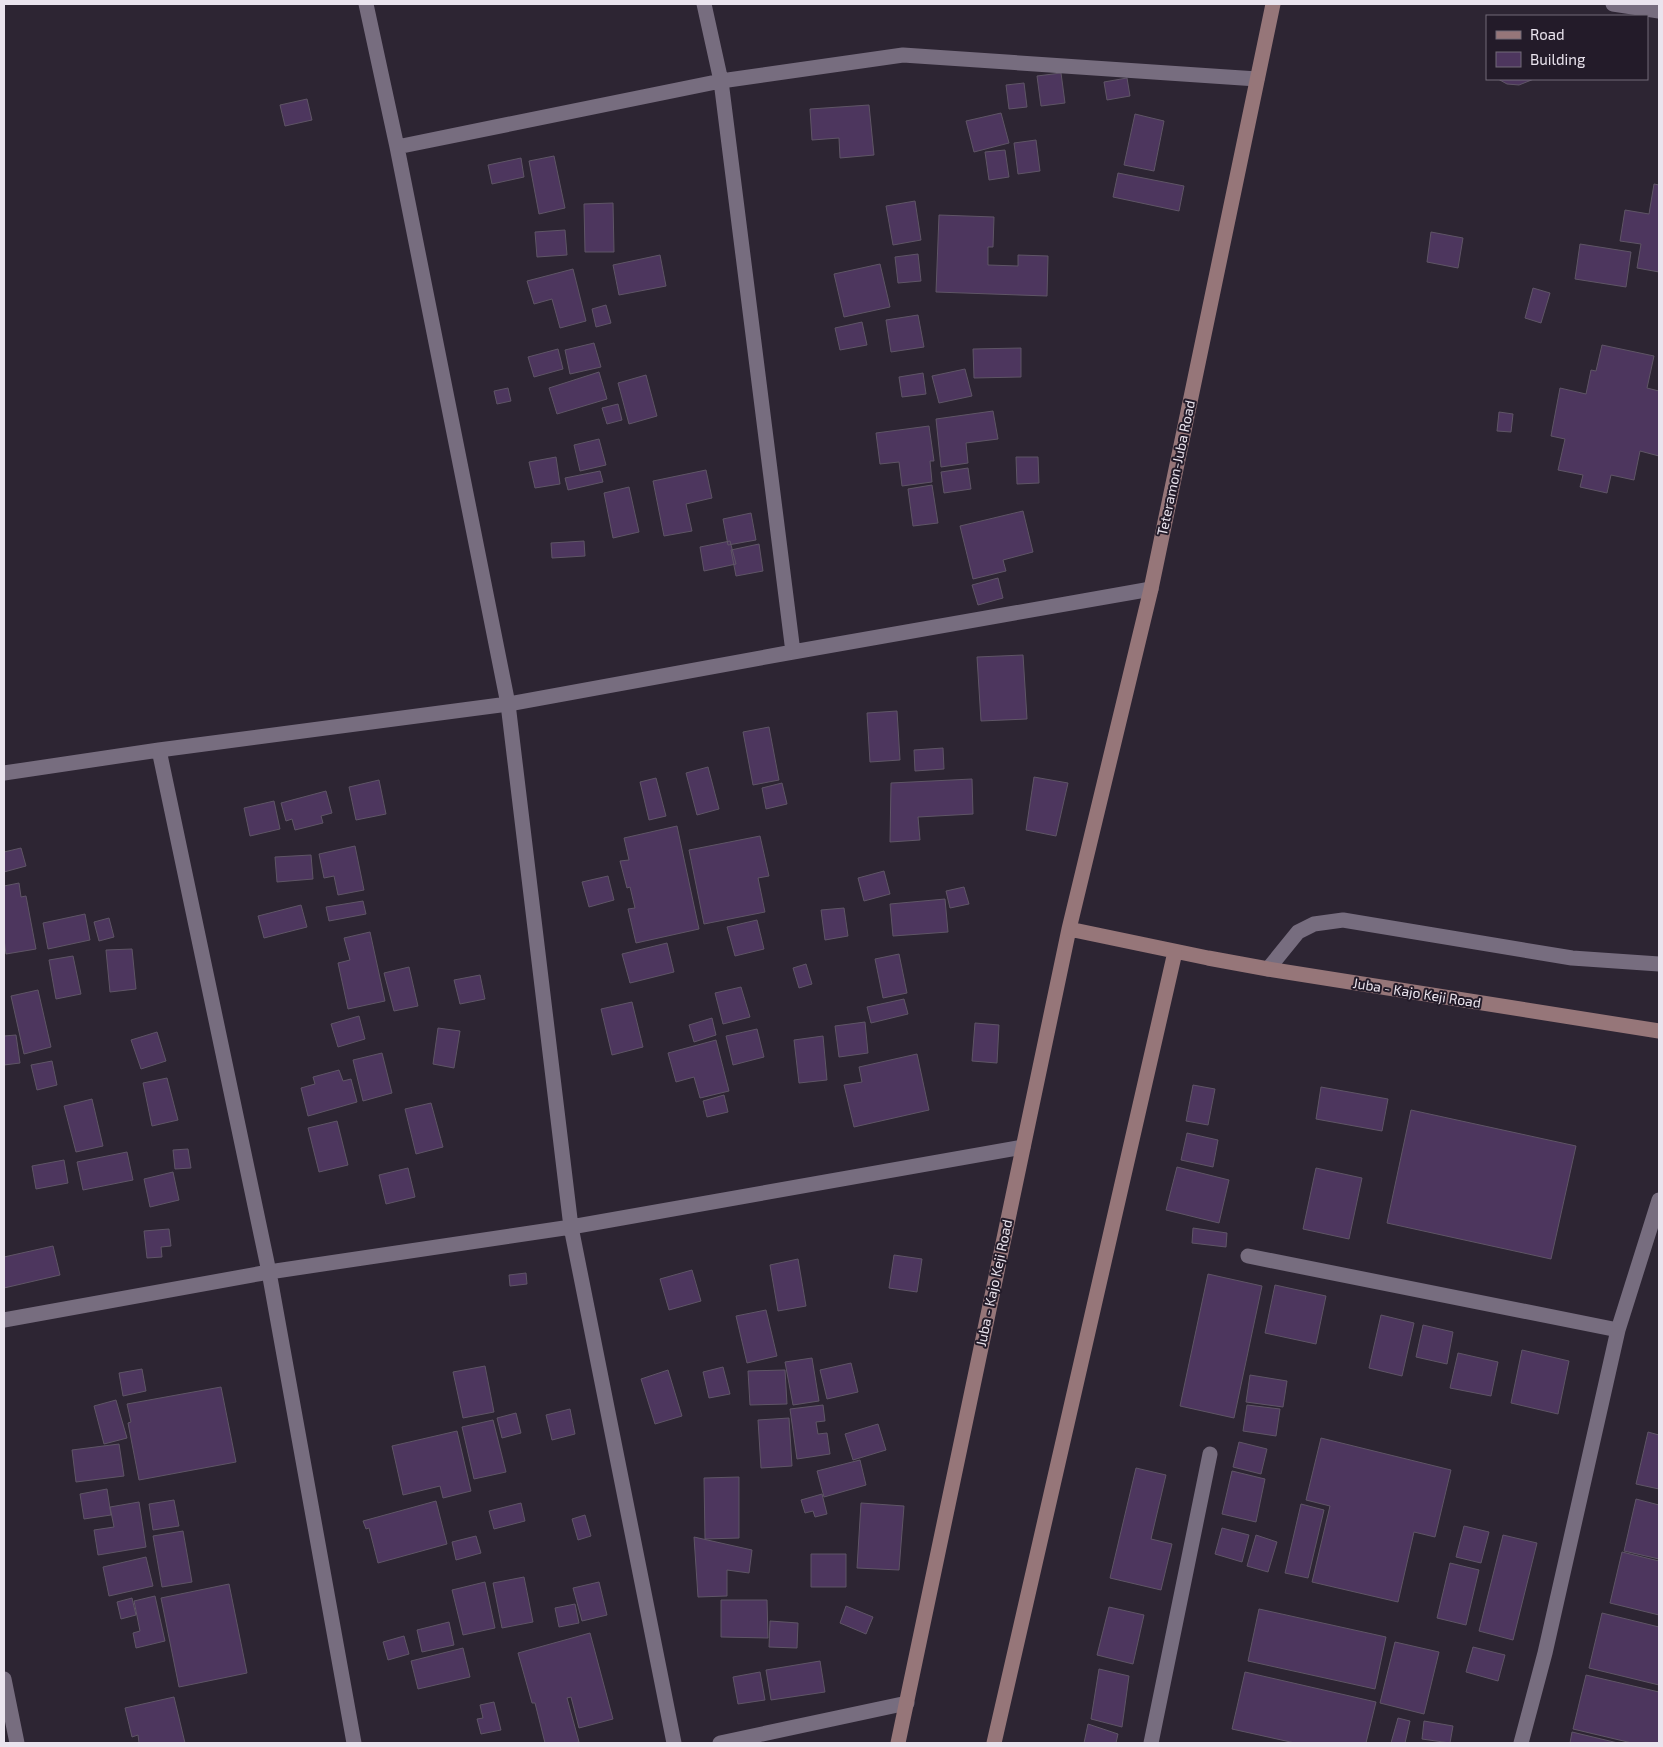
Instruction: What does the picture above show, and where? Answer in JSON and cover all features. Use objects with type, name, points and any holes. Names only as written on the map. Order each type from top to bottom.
[{"type":"main road","name":"Teteramon-Juba Road","points":[[1069,929],[1151,589],[1273,4]]},
{"type":"main road","name":"Juba - Kajo Keji Road","points":[[898,1743],[1069,929],[1175,952],[1268,969],[1659,1031]]},
{"type":"main road","points":[[994,1743],[1175,952]]},
{"type":"street","points":[[366,4],[397,146],[508,704],[571,1227],[674,1743]]},
{"type":"street","points":[[704,4],[721,81],[793,652]]},
{"type":"street","points":[[1613,4],[1659,11]]},
{"type":"street","points":[[397,146],[721,81],[903,55],[1256,79]]},
{"type":"street","points":[[4,773],[159,750],[508,704],[1151,589]]},
{"type":"street","points":[[159,750],[269,1272],[354,1743]]},
{"type":"street","points":[[1268,969],[1298,932],[1314,924],[1343,920],[1572,958],[1659,964]]},
{"type":"street","points":[[4,1320],[269,1272],[571,1227],[1023,1148]]},
{"type":"street","points":[[1521,1743],[1545,1653],[1618,1330],[1659,1200]]},
{"type":"street","points":[[1248,1256],[1618,1330]]},
{"type":"street","points":[[1152,1743],[1210,1454]]},
{"type":"street","points":[[4,1679],[17,1743]]},
{"type":"street","points":[[720,1743],[907,1703]]},
{"type":"building","points":[[1061,73],[1065,103],[1041,106],[1037,76]]},
{"type":"building","points":[[1127,78],[1130,96],[1107,100],[1104,82]]},
{"type":"building","points":[[1500,80],[1532,80],[1519,85],[1507,84]]},
{"type":"building","points":[[1024,83],[1027,107],[1009,109],[1006,85]]},
{"type":"building","points":[[307,99],[312,120],[285,126],[280,105]]},
{"type":"building","points":[[869,105],[874,155],[840,158],[839,138],[812,140],[810,109]]},
{"type":"building","points":[[1001,113],[1009,143],[974,152],[966,121]]},
{"type":"building","points":[[1135,114],[1164,121],[1154,171],[1124,165]]},
{"type":"building","points":[[1036,140],[1040,171],[1018,174],[1014,143]]},
{"type":"building","points":[[1005,150],[1009,177],[989,180],[985,152]]},
{"type":"building","points":[[554,156],[565,208],[539,214],[529,161]]},
{"type":"building","points":[[521,158],[524,177],[492,184],[488,165]]},
{"type":"building","points":[[1118,173],[1184,186],[1179,211],[1113,197]]},
{"type":"building","points":[[1654,184],[1659,185],[1659,272],[1637,268],[1641,244],[1620,241],[1625,210],[1649,214]]},
{"type":"building","points":[[915,201],[921,240],[893,245],[886,206]]},
{"type":"building","points":[[613,203],[614,252],[585,252],[584,204]]},
{"type":"building","points":[[939,215],[994,217],[993,247],[988,247],[988,265],[1018,266],[1018,255],[1048,256],[1047,296],[936,292]]},
{"type":"building","points":[[565,230],[567,255],[537,257],[535,232]]},
{"type":"building","points":[[1431,232],[1463,238],[1458,268],[1427,262]]},
{"type":"building","points":[[1580,244],[1631,252],[1626,287],[1575,279]]},
{"type":"building","points":[[918,254],[921,281],[898,283],[895,257]]},
{"type":"building","points":[[660,255],[666,286],[619,295],[613,265]]},
{"type":"building","points":[[880,264],[890,307],[844,317],[834,274]]},
{"type":"building","points":[[573,269],[586,321],[560,328],[552,299],[534,304],[527,281]]},
{"type":"building","points":[[1533,288],[1550,293],[1541,323],[1525,318]]},
{"type":"building","points":[[606,305],[611,323],[596,327],[592,309]]},
{"type":"building","points":[[918,315],[924,347],[891,352],[886,320]]},
{"type":"building","points":[[862,322],[867,345],[840,350],[835,328]]},
{"type":"building","points":[[594,343],[601,367],[570,374],[565,350]]},
{"type":"building","points":[[1602,345],[1654,356],[1647,388],[1659,391],[1659,456],[1640,451],[1634,480],[1611,475],[1607,493],[1580,487],[1583,475],[1558,470],[1565,439],[1551,436],[1560,388],[1586,394],[1591,370],[1596,371]]},
{"type":"building","points":[[1021,348],[1021,377],[974,378],[973,349]]},
{"type":"building","points":[[558,349],[563,369],[534,377],[528,357]]},
{"type":"building","points":[[965,369],[972,396],[939,403],[932,376]]},
{"type":"building","points":[[599,372],[607,399],[557,414],[549,388]]},
{"type":"building","points":[[923,373],[926,394],[902,397],[899,377]]},
{"type":"building","points":[[646,375],[657,416],[629,424],[618,383]]},
{"type":"building","points":[[508,388],[511,401],[497,404],[494,391]]},
{"type":"building","points":[[618,404],[622,420],[607,424],[602,408]]},
{"type":"building","points":[[993,411],[998,439],[966,443],[968,463],[941,467],[936,419]]},
{"type":"building","points":[[1499,412],[1513,414],[1511,432],[1497,431]]},
{"type":"building","points":[[929,426],[934,461],[930,461],[932,482],[902,486],[899,462],[880,464],[876,433]]},
{"type":"building","points":[[599,439],[606,465],[580,471],[574,445]]},
{"type":"building","points":[[556,457],[560,484],[535,488],[529,462]]},
{"type":"building","points":[[1016,457],[1038,457],[1039,483],[1017,484]]},
{"type":"building","points":[[968,468],[971,489],[944,493],[941,472]]},
{"type":"building","points":[[706,470],[712,498],[686,504],[692,531],[664,536],[653,481]]},
{"type":"building","points":[[600,471],[603,482],[568,490],[565,478]]},
{"type":"building","points":[[932,485],[938,523],[913,526],[908,489]]},
{"type":"building","points":[[629,487],[639,532],[613,538],[604,493]]},
{"type":"building","points":[[1023,511],[1033,552],[1003,560],[1006,571],[973,579],[960,526]]},
{"type":"building","points":[[751,513],[756,540],[728,545],[723,519]]},
{"type":"building","points":[[584,541],[585,556],[552,558],[551,543]]},
{"type":"building","points":[[730,541],[736,564],[704,571],[700,547]]},
{"type":"building","points":[[759,544],[763,571],[736,576],[731,550]]},
{"type":"building","points":[[998,578],[1003,598],[978,605],[972,585]]},
{"type":"building","points":[[1023,655],[1027,719],[981,721],[977,657]]},
{"type":"building","points":[[897,711],[900,760],[870,762],[867,713]]},
{"type":"building","points":[[769,727],[779,780],[753,785],[743,732]]},
{"type":"building","points":[[943,748],[944,769],[915,771],[914,750]]},
{"type":"building","points":[[708,767],[719,809],[697,815],[686,773]]},
{"type":"building","points":[[1034,777],[1068,783],[1056,836],[1026,830]]},
{"type":"building","points":[[656,778],[666,816],[649,820],[640,782]]},
{"type":"building","points":[[972,779],[973,814],[918,817],[920,840],[890,842],[891,783]]},
{"type":"building","points":[[379,780],[386,814],[356,820],[349,787]]},
{"type":"building","points":[[782,783],[787,804],[766,809],[762,788]]},
{"type":"building","points":[[326,791],[332,813],[321,816],[323,823],[295,830],[292,819],[286,821],[281,803]]},
{"type":"building","points":[[274,801],[280,829],[250,836],[244,808]]},
{"type":"building","points":[[677,826],[699,929],[636,943],[628,909],[635,908],[630,887],[627,888],[620,861],[629,860],[624,838]]},
{"type":"building","points":[[760,836],[769,876],[758,878],[765,912],[704,924],[689,850]]},
{"type":"building","points":[[355,846],[364,890],[338,895],[334,876],[324,878],[319,854]]},
{"type":"building","points":[[21,848],[26,866],[4,872],[4,852]]},
{"type":"building","points":[[311,855],[313,879],[277,882],[275,857]]},
{"type":"building","points":[[884,871],[890,894],[864,901],[858,878]]},
{"type":"building","points":[[608,876],[614,900],[589,907],[582,882]]},
{"type":"building","points":[[19,883],[21,897],[26,896],[36,949],[6,954],[4,939],[4,886]]},
{"type":"building","points":[[964,887],[969,904],[950,908],[946,891]]},
{"type":"building","points":[[945,899],[948,932],[893,936],[890,904]]},
{"type":"building","points":[[363,901],[366,914],[329,921],[326,907]]},
{"type":"building","points":[[301,905],[307,927],[264,938],[258,916]]},
{"type":"building","points":[[844,908],[848,936],[825,940],[821,910]]},
{"type":"building","points":[[85,914],[90,940],[48,949],[43,923]]},
{"type":"building","points":[[109,918],[114,937],[99,941],[94,922]]},
{"type":"building","points":[[757,920],[764,949],[735,956],[727,927]]},
{"type":"building","points":[[370,932],[385,1001],[348,1009],[338,963],[350,960],[344,938]]},
{"type":"building","points":[[667,943],[674,972],[630,983],[622,954]]},
{"type":"building","points":[[132,949],[136,989],[110,992],[106,950]]},
{"type":"building","points":[[899,954],[907,993],[883,998],[875,959]]},
{"type":"building","points":[[73,956],[81,994],[56,999],[49,960]]},
{"type":"building","points":[[806,964],[812,984],[799,988],[793,968]]},
{"type":"building","points":[[409,967],[418,1006],[394,1011],[384,973]]},
{"type":"building","points":[[480,975],[485,999],[460,1004],[454,980]]},
{"type":"building","points":[[741,987],[750,1017],[723,1024],[715,993]]},
{"type":"building","points":[[38,990],[51,1047],[24,1054],[11,996]]},
{"type":"building","points":[[904,999],[908,1014],[871,1023],[867,1007]]},
{"type":"building","points":[[632,1002],[643,1047],[612,1055],[601,1009]]},
{"type":"building","points":[[359,1016],[365,1039],[338,1047],[331,1024]]},
{"type":"building","points":[[712,1018],[716,1035],[694,1042],[689,1025]]},
{"type":"building","points":[[865,1022],[868,1053],[839,1057],[835,1026]]},
{"type":"building","points":[[975,1023],[999,1025],[997,1063],[972,1061]]},
{"type":"building","points":[[438,1028],[460,1031],[454,1068],[433,1064]]},
{"type":"building","points":[[757,1029],[764,1057],[733,1065],[726,1036]]},
{"type":"building","points":[[157,1032],[166,1061],[141,1069],[131,1040]]},
{"type":"building","points":[[16,1035],[20,1063],[4,1065],[4,1036]]},
{"type":"building","points":[[823,1036],[827,1080],[799,1083],[794,1040]]},
{"type":"building","points":[[716,1040],[729,1091],[700,1098],[694,1077],[676,1082],[668,1053]]},
{"type":"building","points":[[382,1053],[392,1093],[363,1101],[353,1060]]},
{"type":"building","points":[[917,1054],[929,1110],[854,1127],[844,1085],[862,1082],[859,1067]]},
{"type":"building","points":[[52,1061],[57,1085],[37,1090],[31,1065]]},
{"type":"building","points":[[339,1070],[343,1081],[351,1079],[357,1102],[308,1116],[301,1088],[315,1084],[313,1077]]},
{"type":"building","points":[[167,1078],[178,1120],[152,1126],[143,1083]]},
{"type":"building","points":[[1193,1085],[1215,1089],[1208,1125],[1186,1121]]},
{"type":"building","points":[[1321,1087],[1388,1099],[1382,1131],[1316,1119]]},
{"type":"building","points":[[724,1095],[728,1112],[707,1117],[703,1101]]},
{"type":"building","points":[[92,1099],[103,1146],[76,1152],[64,1106]]},
{"type":"building","points":[[431,1103],[443,1147],[416,1154],[405,1109]]},
{"type":"building","points":[[1411,1110],[1576,1146],[1551,1259],[1387,1223]]},
{"type":"building","points":[[337,1121],[348,1165],[319,1172],[308,1128]]},
{"type":"building","points":[[1187,1133],[1218,1140],[1213,1167],[1181,1160]]},
{"type":"building","points":[[188,1149],[191,1168],[175,1169],[173,1150]]},
{"type":"building","points":[[127,1152],[133,1180],[83,1190],[77,1162]]},
{"type":"building","points":[[64,1160],[68,1183],[36,1189],[32,1166]]},
{"type":"building","points":[[1177,1167],[1229,1180],[1219,1223],[1166,1210]]},
{"type":"building","points":[[408,1168],[415,1197],[386,1204],[379,1175]]},
{"type":"building","points":[[1316,1168],[1362,1178],[1349,1239],[1303,1229]]},
{"type":"building","points":[[173,1172],[179,1200],[150,1207],[144,1179]]},
{"type":"building","points":[[1193,1228],[1227,1233],[1226,1247],[1192,1243]]},
{"type":"building","points":[[169,1229],[171,1246],[161,1247],[162,1257],[147,1258],[144,1231]]},
{"type":"building","points":[[53,1246],[60,1275],[4,1288],[4,1257]]},
{"type":"building","points":[[894,1255],[922,1259],[917,1292],[889,1288]]},
{"type":"building","points":[[798,1259],[806,1306],[778,1311],[770,1265]]},
{"type":"building","points":[[692,1270],[701,1301],[669,1310],[660,1279]]},
{"type":"building","points":[[526,1273],[527,1284],[510,1286],[509,1275]]},
{"type":"building","points":[[1208,1274],[1262,1286],[1234,1418],[1180,1406]]},
{"type":"building","points":[[1275,1285],[1326,1296],[1316,1344],[1265,1333]]},
{"type":"building","points":[[766,1310],[777,1356],[747,1363],[736,1316]]},
{"type":"building","points":[[1381,1315],[1414,1323],[1402,1376],[1369,1368]]},
{"type":"building","points":[[1423,1325],[1453,1332],[1447,1364],[1416,1357]]},
{"type":"building","points":[[1522,1350],[1569,1361],[1558,1414],[1511,1403]]},
{"type":"building","points":[[1458,1353],[1498,1362],[1491,1396],[1450,1388]]},
{"type":"building","points":[[812,1358],[819,1401],[793,1405],[785,1362]]},
{"type":"building","points":[[851,1363],[858,1392],[827,1399],[820,1370]]},
{"type":"building","points":[[485,1366],[494,1412],[463,1418],[453,1372]]},
{"type":"building","points":[[723,1367],[730,1394],[709,1398],[703,1372]]},
{"type":"building","points":[[142,1369],[146,1391],[123,1396],[119,1373]]},
{"type":"building","points":[[668,1370],[682,1416],[655,1424],[641,1379]]},
{"type":"building","points":[[785,1370],[787,1404],[750,1405],[748,1371]]},
{"type":"building","points":[[1250,1375],[1287,1381],[1283,1407],[1246,1402]]},
{"type":"building","points":[[221,1387],[236,1462],[139,1480],[128,1423],[131,1422],[127,1404]]},
{"type":"building","points":[[116,1400],[127,1438],[104,1444],[94,1406]]},
{"type":"building","points":[[823,1405],[825,1421],[816,1422],[818,1434],[827,1433],[830,1454],[797,1459],[790,1409]]},
{"type":"building","points":[[1247,1405],[1280,1409],[1276,1436],[1243,1431]]},
{"type":"building","points":[[570,1409],[575,1434],[552,1440],[546,1415]]},
{"type":"building","points":[[516,1413],[521,1433],[502,1438],[497,1418]]},
{"type":"building","points":[[789,1418],[792,1466],[761,1468],[758,1420]]},
{"type":"building","points":[[493,1420],[506,1472],[474,1479],[462,1427]]},
{"type":"building","points":[[878,1424],[886,1450],[853,1460],[845,1434]]},
{"type":"building","points":[[457,1431],[471,1491],[443,1498],[440,1486],[403,1495],[392,1446]]},
{"type":"building","points":[[1648,1432],[1659,1435],[1659,1489],[1636,1484]]},
{"type":"building","points":[[1321,1438],[1451,1470],[1435,1537],[1414,1532],[1398,1602],[1312,1582],[1330,1506],[1306,1500]]},
{"type":"building","points":[[1239,1442],[1267,1449],[1261,1474],[1233,1467]]},
{"type":"building","points":[[119,1444],[124,1476],[76,1482],[72,1450]]},
{"type":"building","points":[[860,1460],[866,1485],[824,1497],[817,1471]]},
{"type":"building","points":[[1136,1468],[1166,1475],[1151,1539],[1172,1544],[1161,1590],[1110,1578]]},
{"type":"building","points":[[1232,1471],[1265,1479],[1256,1522],[1222,1514]]},
{"type":"building","points":[[739,1477],[739,1538],[705,1539],[704,1478]]},
{"type":"building","points":[[107,1489],[111,1515],[84,1519],[80,1494]]},
{"type":"building","points":[[822,1494],[827,1514],[815,1517],[813,1511],[805,1513],[801,1500]]},
{"type":"building","points":[[1636,1499],[1659,1505],[1659,1559],[1624,1551]]},
{"type":"building","points":[[174,1500],[179,1526],[153,1530],[149,1504]]},
{"type":"building","points":[[436,1501],[447,1544],[378,1563],[369,1528],[366,1529],[363,1521]]},
{"type":"building","points":[[139,1502],[146,1547],[98,1555],[94,1530],[114,1527],[110,1507]]},
{"type":"building","points":[[521,1503],[525,1521],[494,1529],[489,1511]]},
{"type":"building","points":[[861,1503],[904,1506],[899,1570],[857,1568]]},
{"type":"building","points":[[1301,1504],[1324,1510],[1308,1578],[1285,1573]]},
{"type":"building","points":[[585,1515],[591,1536],[578,1540],[572,1519]]},
{"type":"building","points":[[1464,1526],[1489,1532],[1481,1563],[1456,1557]]},
{"type":"building","points":[[1222,1528],[1249,1535],[1242,1562],[1215,1554]]},
{"type":"building","points":[[183,1531],[192,1582],[162,1587],[153,1536]]},
{"type":"building","points":[[1256,1535],[1277,1542],[1268,1572],[1247,1566]]},
{"type":"building","points":[[1503,1535],[1537,1543],[1513,1640],[1479,1631]]},
{"type":"building","points":[[476,1536],[481,1553],[456,1560],[452,1542]]},
{"type":"building","points":[[694,1537],[752,1550],[749,1573],[727,1570],[727,1596],[698,1597]]},
{"type":"building","points":[[1622,1552],[1659,1561],[1659,1615],[1610,1603]]},
{"type":"building","points":[[811,1554],[846,1554],[846,1587],[811,1587]]},
{"type":"building","points":[[146,1557],[153,1586],[109,1596],[103,1567]]},
{"type":"building","points":[[1450,1563],[1479,1570],[1466,1625],[1437,1618]]},
{"type":"building","points":[[524,1577],[533,1622],[502,1628],[493,1583]]},
{"type":"building","points":[[485,1582],[495,1628],[463,1635],[452,1590]]},
{"type":"building","points":[[599,1582],[607,1615],[582,1621],[573,1588]]},
{"type":"building","points":[[229,1584],[247,1673],[179,1687],[161,1598]]},
{"type":"building","points":[[155,1596],[165,1641],[136,1648],[133,1633],[140,1631],[134,1601]]},
{"type":"building","points":[[132,1598],[136,1615],[121,1619],[117,1602]]},
{"type":"building","points":[[721,1600],[767,1600],[768,1638],[721,1637]]},
{"type":"building","points":[[575,1604],[579,1623],[559,1627],[555,1608]]},
{"type":"building","points":[[846,1606],[873,1617],[866,1634],[840,1623]]},
{"type":"building","points":[[1109,1607],[1144,1615],[1133,1664],[1097,1655]]},
{"type":"building","points":[[1259,1609],[1386,1637],[1375,1689],[1248,1661]]},
{"type":"building","points":[[1602,1613],[1659,1627],[1659,1685],[1589,1668]]},
{"type":"building","points":[[770,1621],[798,1623],[797,1648],[769,1647]]},
{"type":"building","points":[[449,1622],[454,1645],[422,1652],[417,1630]]},
{"type":"building","points":[[590,1633],[613,1719],[579,1728],[571,1697],[567,1698],[579,1742],[545,1743],[535,1703],[532,1703],[518,1653]]},
{"type":"building","points":[[404,1636],[409,1654],[388,1660],[383,1642]]},
{"type":"building","points":[[1395,1642],[1439,1652],[1424,1714],[1380,1703]]},
{"type":"building","points":[[1473,1647],[1505,1655],[1498,1681],[1466,1672]]},
{"type":"building","points":[[463,1648],[470,1677],[418,1689],[411,1661]]},
{"type":"building","points":[[820,1661],[825,1692],[771,1700],[766,1670]]},
{"type":"building","points":[[1099,1669],[1129,1676],[1122,1727],[1091,1719]]},
{"type":"building","points":[[760,1672],[765,1700],[738,1704],[733,1677]]},
{"type":"building","points":[[1245,1672],[1376,1702],[1366,1743],[1295,1743],[1232,1729]]},
{"type":"building","points":[[1586,1675],[1659,1692],[1659,1743],[1632,1743],[1573,1729]]},
{"type":"building","points":[[174,1697],[185,1743],[139,1743],[138,1735],[132,1737],[125,1708]]},
{"type":"building","points":[[494,1702],[501,1730],[481,1734],[477,1719],[483,1718],[480,1705]]},
{"type":"building","points":[[1398,1718],[1410,1721],[1405,1743],[1391,1743]]},
{"type":"building","points":[[1424,1721],[1453,1726],[1450,1743],[1422,1739]]},
{"type":"building","points":[[1088,1724],[1118,1734],[1116,1743],[1084,1743]]},
{"type":"building","points":[[1572,1732],[1618,1743],[1570,1743]]}]
